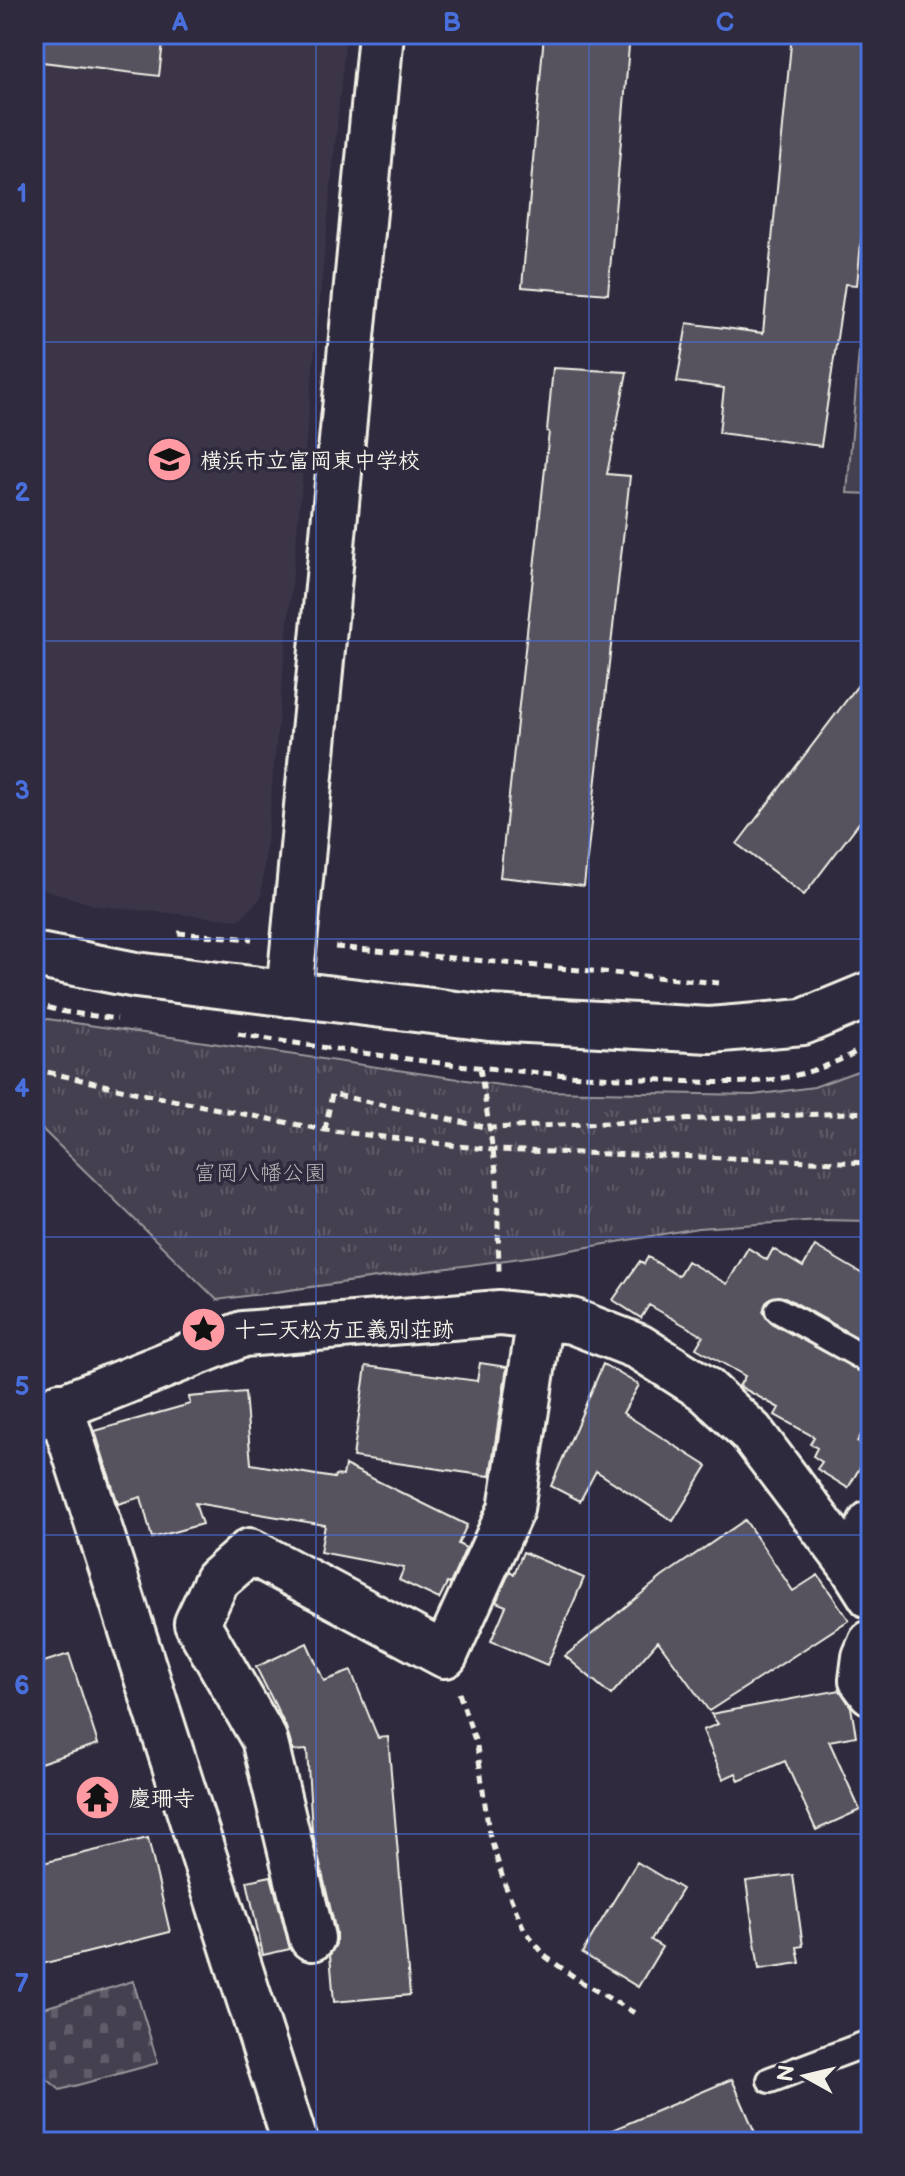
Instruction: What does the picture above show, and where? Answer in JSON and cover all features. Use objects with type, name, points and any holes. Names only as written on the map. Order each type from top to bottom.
[{"type":"street","points":[[289,994],[381,34]]},
{"type":"street","points":[[34,955],[136,975],[489,1018],[710,1030],[803,1022],[871,994]]},
{"type":"street","points":[[312,1938],[264,1739],[197,1623],[217,1580],[250,1551],[445,1655],[511,1509],[520,1315]]},
{"type":"street","points":[[295,2142],[47,1411],[243,1334],[520,1315],[572,1321],[639,1347],[705,1389],[751,1432],[862,1581]]},
{"type":"street","points":[[862,1581],[871,1523]]},
{"type":"street","points":[[871,1643],[865,1657],[862,1680],[871,1692]]},
{"type":"lane","points":[[778,1310],[871,1362]]},
{"type":"lane","points":[[770,2080],[871,2042]]},
{"type":"path","points":[[172,933],[270,940],[283,929],[295,929],[315,931],[330,947],[725,984]]},
{"type":"path","points":[[34,1004],[65,1012],[128,1020]]},
{"type":"path","points":[[228,1033],[419,1061]]},
{"type":"path","points":[[480,1068],[520,1315]]},
{"type":"path","points":[[34,1069],[325,1130],[493,1150],[871,1163]]},
{"type":"path","points":[[325,1130],[332,1094],[489,1128],[871,1112]]},
{"type":"path","points":[[445,1655],[477,1746],[489,1833],[505,1885],[524,1929],[546,1957],[638,2015]]},
{"type":"shaded area","name":"横浜市立富岡東中学校","points":[[34,34],[346,34],[261,898],[239,920],[97,906],[34,886]]},
{"type":"green space","points":[[859,351],[871,352],[871,494],[847,493]]},
{"type":"green space","name":"富岡八幡公園","points":[[34,1017],[542,1091],[753,1095],[814,1087],[871,1066],[871,1221],[820,1220],[698,1228],[542,1255],[217,1300],[34,1121]]},
{"type":"green space","points":[[133,1981],[158,2063],[60,2090],[34,2068],[34,2011]]},
{"type":"building","points":[[34,34],[164,34],[159,76],[34,61]]},
{"type":"building","points":[[544,34],[630,34],[608,294],[522,287]]},
{"type":"building","points":[[792,34],[871,34],[871,138],[857,285],[845,284],[821,446],[719,433],[724,388],[677,382],[687,323],[763,333]]},
{"type":"building","points":[[553,368],[627,372],[607,474],[630,476],[584,886],[500,877],[549,432]]},
{"type":"building","points":[[871,668],[871,807],[804,895],[737,844]]},
{"type":"building","points":[[815,1246],[871,1279],[871,1345],[785,1297],[770,1298],[763,1311],[771,1323],[871,1377],[871,1418],[857,1442],[870,1450],[848,1488],[817,1469],[822,1462],[813,1456],[817,1448],[810,1444],[814,1437],[775,1415],[779,1408],[739,1386],[745,1376],[696,1348],[703,1336],[649,1305],[641,1318],[613,1300],[640,1261],[644,1264],[648,1257],[678,1276],[687,1261],[727,1284],[748,1248],[767,1260],[773,1249],[803,1267]]},
{"type":"building","points":[[480,1363],[507,1367],[490,1476],[353,1457],[366,1366],[477,1381]]},
{"type":"building","points":[[603,1364],[639,1385],[623,1413],[707,1466],[673,1521],[596,1471],[580,1501],[551,1486]]},
{"type":"building","points":[[245,1392],[251,1464],[334,1478],[335,1475],[343,1476],[345,1465],[467,1525],[458,1544],[466,1548],[450,1584],[447,1583],[439,1599],[399,1580],[404,1568],[320,1552],[325,1525],[195,1503],[202,1524],[152,1538],[141,1497],[118,1504],[95,1431],[190,1404],[189,1397]]},
{"type":"building","points":[[745,1520],[793,1591],[818,1575],[849,1620],[709,1711],[658,1641],[611,1695],[565,1656],[662,1577]]},
{"type":"building","points":[[523,1552],[584,1578],[547,1665],[491,1641],[506,1606],[496,1602],[510,1571],[514,1574]]},
{"type":"building","points":[[307,1643],[324,1681],[351,1671],[378,1738],[388,1737],[410,1995],[334,2002],[330,1955],[336,1944],[336,1932],[312,1830],[307,1750],[293,1751],[286,1727],[256,1667]]},
{"type":"building","points":[[69,1654],[98,1744],[34,1765],[34,1665]]},
{"type":"building","points":[[840,1690],[851,1707],[856,1736],[829,1741],[860,1810],[816,1830],[785,1761],[739,1781],[736,1773],[723,1779],[703,1730],[718,1724],[711,1714]]},
{"type":"building","points":[[148,1838],[170,1932],[34,1966],[34,1865]]},
{"type":"building","points":[[637,1862],[682,1889],[651,1940],[662,1947],[638,1987],[582,1953]]},
{"type":"building","points":[[793,1875],[803,1946],[797,1947],[800,1963],[759,1969],[746,1881]]},
{"type":"building","points":[[271,1876],[290,1949],[263,1955],[247,1881]]},
{"type":"building","points":[[732,2079],[759,2142],[584,2142]]},
{"type":"place","name":"横浜市立富岡東中学校","points":[[169,460]]},
{"type":"place","name":"十二天松方正義別荘跡","points":[[203,1329]]},
{"type":"place","name":"慶珊寺","points":[[98,1798]]}]
